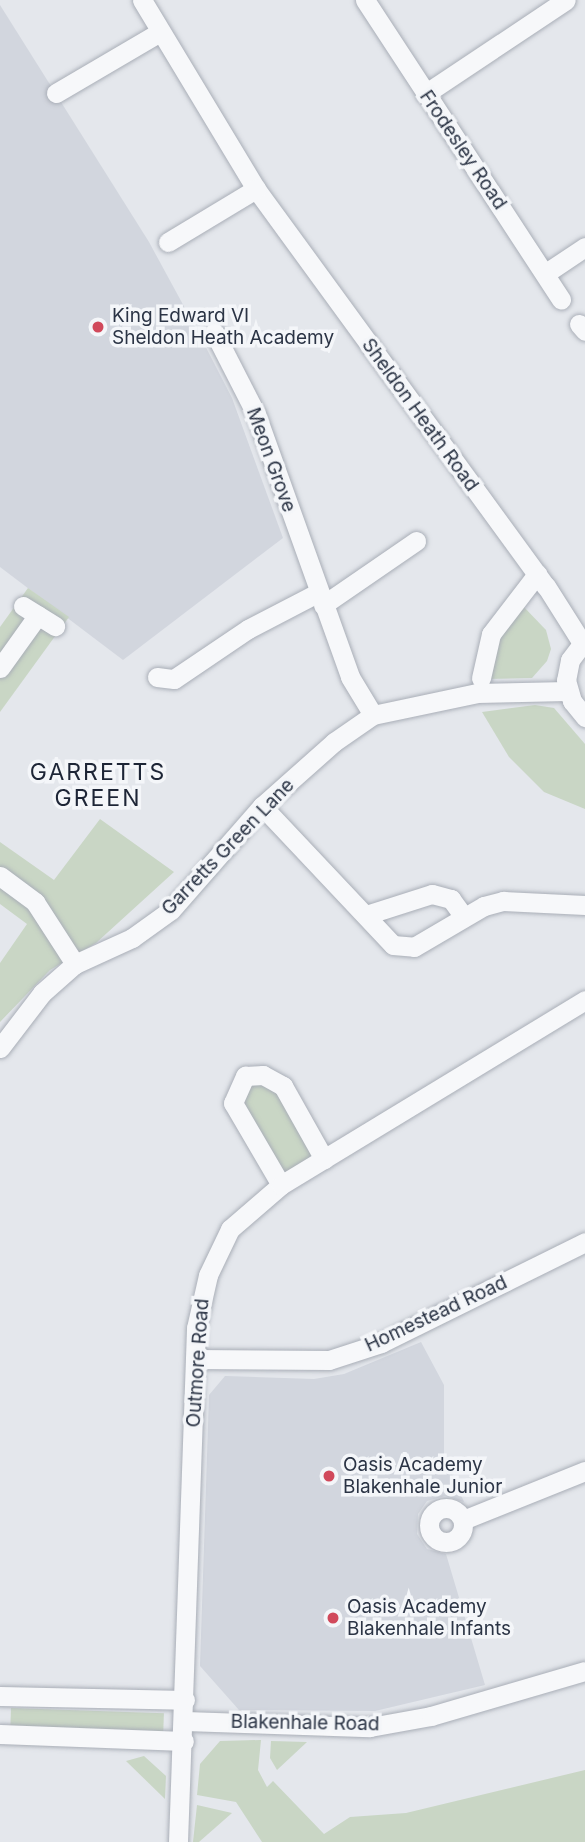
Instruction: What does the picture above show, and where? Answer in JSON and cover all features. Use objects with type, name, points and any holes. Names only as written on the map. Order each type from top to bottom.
[{"type":"street","name":"Sheldon Heath Road","points":[[142,0],[256,189],[583,641]]},
{"type":"street","name":"Frodesley Road","points":[[365,0],[546,273],[561,300]]},
{"type":"street","points":[[425,94],[566,0]]},
{"type":"street","points":[[55,93],[160,32]]},
{"type":"street","points":[[168,242],[256,189]]},
{"type":"street","points":[[546,273],[585,247]]},
{"type":"street","name":"Meon Grove","points":[[214,332],[256,414],[350,677],[373,716]]},
{"type":"street","points":[[169,683],[248,629],[321,598],[416,541]]},
{"type":"street","points":[[481,678],[491,634],[537,574]]},
{"type":"street","points":[[0,668],[31,611],[55,626]]},
{"type":"street","points":[[583,641],[567,666],[567,691],[585,717]]},
{"type":"street","name":"Garretts Green Lane","points":[[0,1048],[43,993],[75,964],[132,939],[171,910],[262,806],[334,742],[373,716],[477,693],[567,691]]},
{"type":"street","points":[[262,806],[393,945],[414,947],[464,918],[503,901],[585,905]]},
{"type":"street","points":[[0,876],[35,902],[75,964]]},
{"type":"street","points":[[366,915],[432,894],[451,899],[464,918]]},
{"type":"street","name":"Outmore Road","points":[[178,1842],[185,1721],[195,1359],[200,1298],[230,1229],[281,1185],[585,1000]]},
{"type":"street","points":[[281,1185],[233,1103],[245,1076],[263,1075],[283,1086],[324,1159]]},
{"type":"street","name":"Homestead Road","points":[[195,1359],[329,1360],[381,1343],[585,1242]]},
{"type":"street","points":[[463,1520],[585,1471]]},
{"type":"street","name":"Blakenhale Road","points":[[185,1721],[370,1727],[431,1716],[585,1671]]},
{"type":"street","points":[[0,1696],[185,1700]]},
{"type":"street","points":[[0,1734],[184,1741]]},
{"type":"shaded area","name":"King Edward VI Sheldon Heath Academy","points":[[0,5],[149,242],[199,334],[232,398],[283,538],[123,660],[0,567]]},
{"type":"shaded area","points":[[421,1342],[444,1385],[444,1455],[464,1502],[445,1496],[427,1501],[418,1514],[417,1534],[427,1549],[446,1554],[485,1685],[375,1711],[239,1710],[200,1666],[209,1395],[225,1376],[314,1379],[344,1374]]},
{"type":"green space","points":[[28,588],[69,617],[0,712],[0,627]]},
{"type":"green space","points":[[521,604],[546,630],[551,649],[547,661],[532,678],[487,679],[494,648]]},
{"type":"green space","points":[[535,705],[554,708],[585,744],[585,809],[544,792],[509,757],[482,712]]},
{"type":"green space","points":[[100,819],[174,872],[96,943],[50,970],[0,1022],[0,963],[27,924],[0,904],[0,842],[54,880]]},
{"type":"green space","points":[[263,1075],[324,1159],[281,1185],[237,1087]]},
{"type":"green space","points":[[11,1708],[164,1713],[163,1733],[10,1728]]},
{"type":"green space","points":[[261,1740],[258,1770],[267,1787],[273,1781],[324,1834],[350,1817],[406,1813],[585,1770],[585,1842],[262,1842],[236,1802],[197,1795],[200,1764],[220,1741]]},
{"type":"green space","points":[[271,1741],[307,1742],[277,1770],[270,1758]]},
{"type":"green space","points":[[144,1756],[166,1776],[165,1799],[126,1761]]},
{"type":"green space","points":[[197,1805],[232,1813],[199,1842],[193,1842]]},
{"type":"place","name":"King Edward VI Sheldon Heath Academy","points":[[98,327]]},
{"type":"place","name":"Oasis Academy Blakenhale Junior","points":[[329,1476]]},
{"type":"place","name":"Oasis Academy Blakenhale Infants","points":[[333,1618]]},
{"type":"district","name":"GARRETTS GREEN","points":[[98,785]]}]
